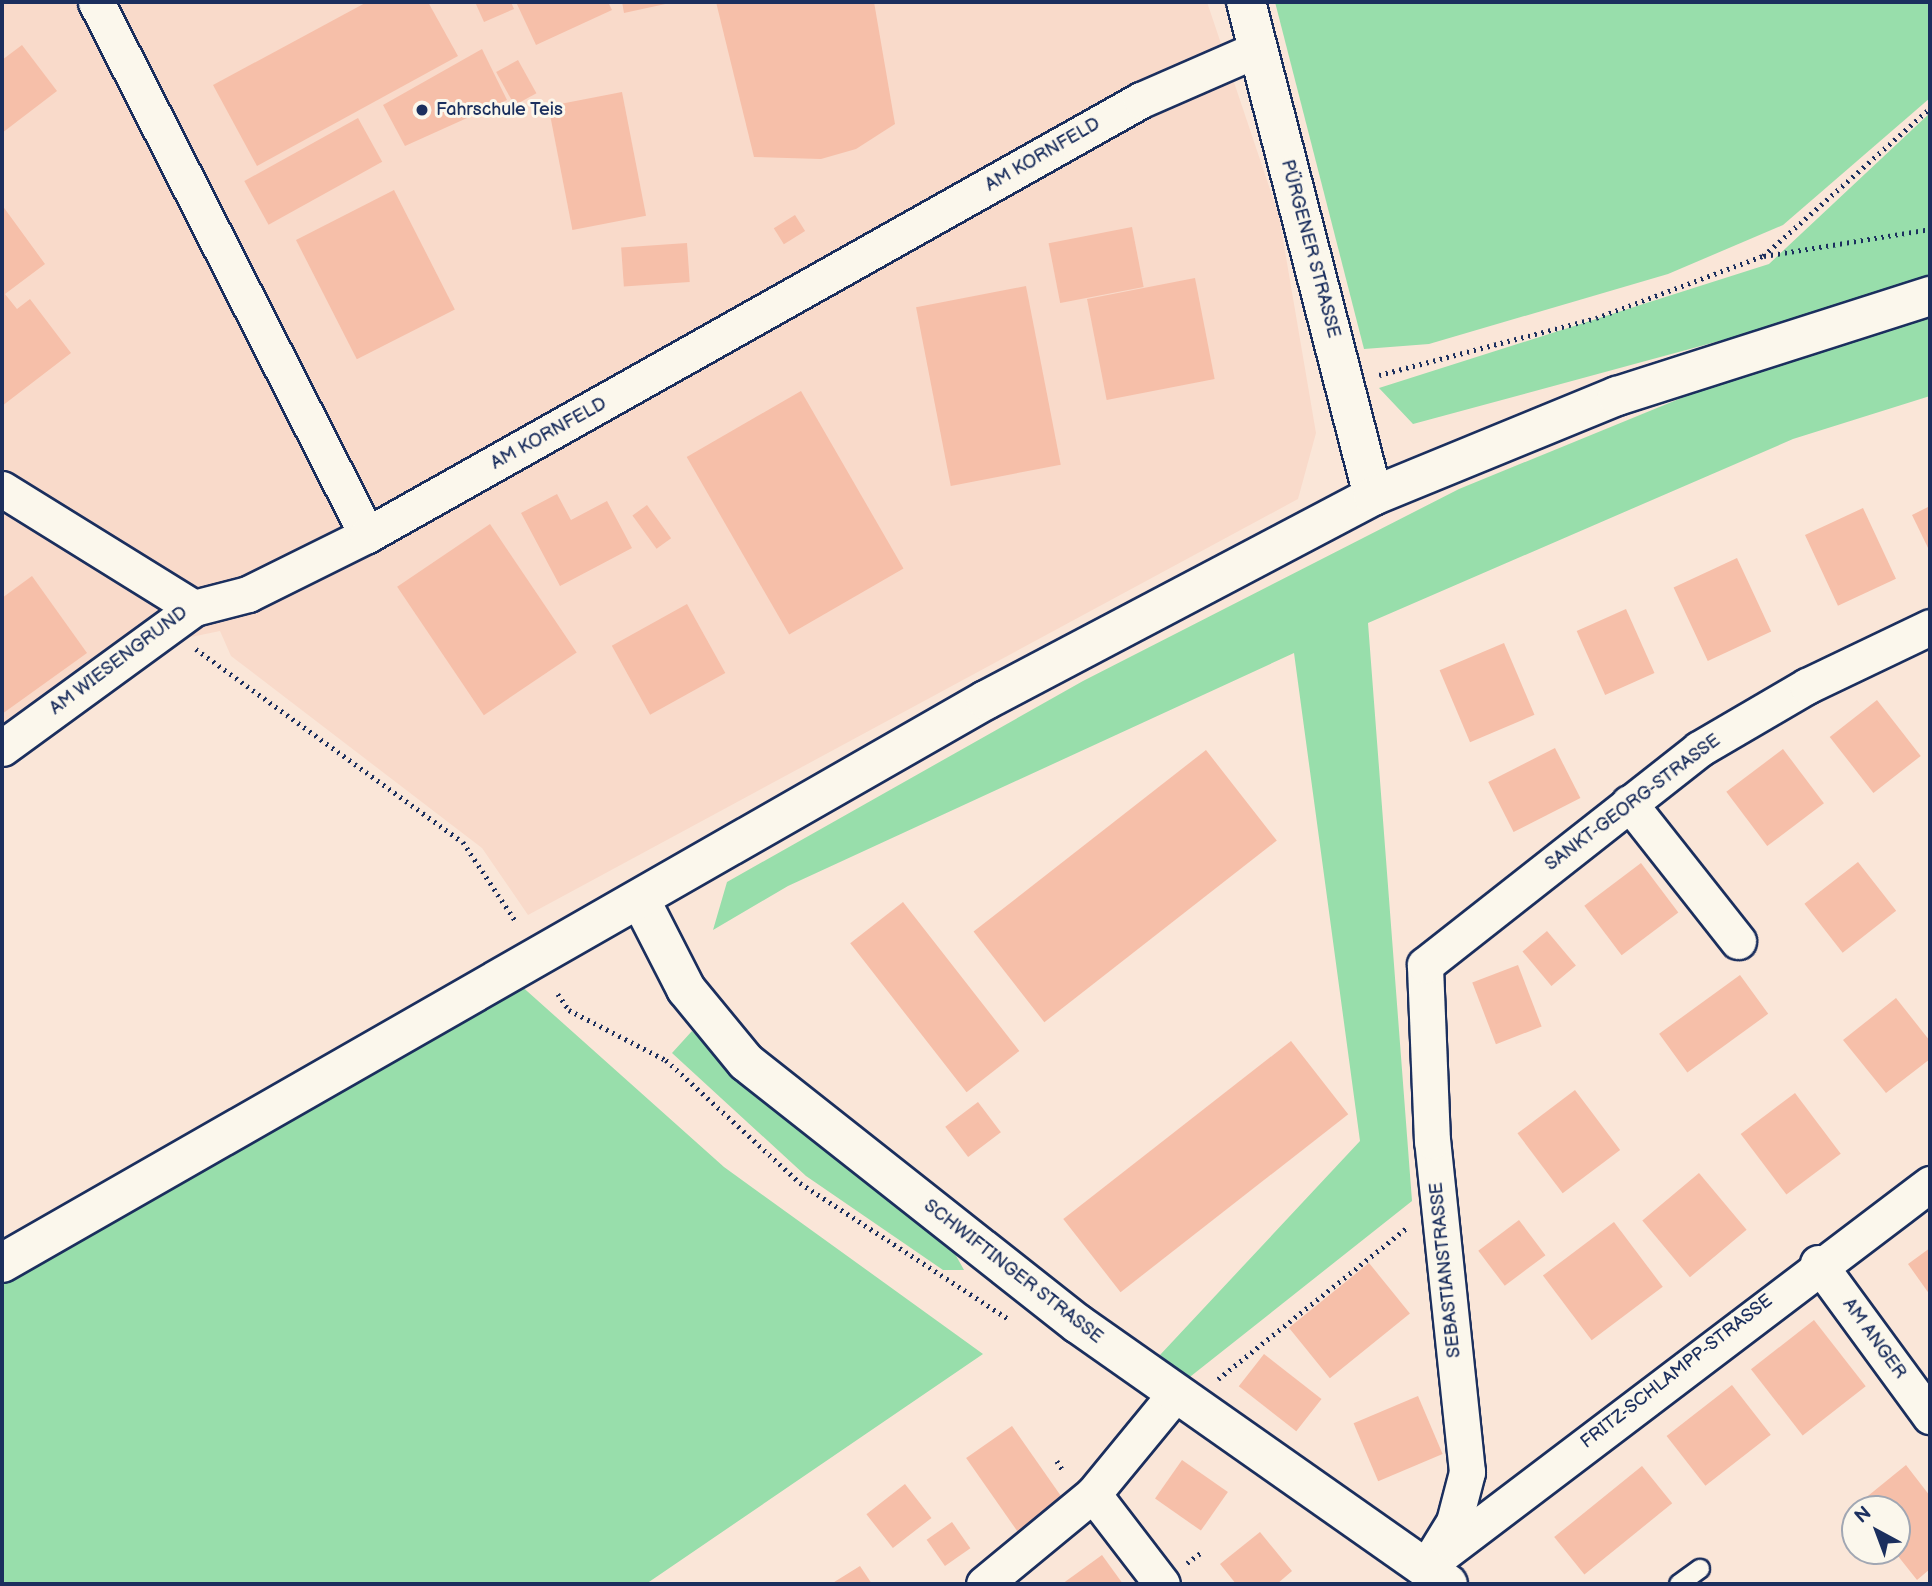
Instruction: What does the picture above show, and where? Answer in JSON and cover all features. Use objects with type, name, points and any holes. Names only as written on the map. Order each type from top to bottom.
[{"type":"main road","name":"PÜRGENER STRASSE","points":[[1247,2],[1374,496]]},
{"type":"main road","points":[[2,1263],[986,700],[1374,496],[1617,396],[1930,296]]},
{"type":"main road","name":"SCHWIFTINGER STRASSE","points":[[640,899],[686,989],[746,1062],[1182,1398],[1438,1575]]},
{"type":"street","points":[[96,2],[367,535]]},
{"type":"street","name":"AM KORNFELD","points":[[194,608],[248,594],[367,535],[1141,100],[1258,49]]},
{"type":"street","name":"AM WIESENGRUND","points":[[2,489],[194,608],[2,748]]},
{"type":"street","name":"SANKT-GEORG-STRASSE","points":[[1425,965],[1699,749],[1807,686],[1930,627]]},
{"type":"street","points":[[1629,803],[1738,941]]},
{"type":"street","name":"SEBASTIANSTRASSE","points":[[1425,965],[1439,1202],[1467,1472],[1438,1575]]},
{"type":"street","name":"FRITZ-SCHLAMPP-STRASSE","points":[[1438,1575],[1818,1263],[1930,1184]]},
{"type":"street","name":"AM ANGER","points":[[1818,1263],[1930,1416]]},
{"type":"street","points":[[984,1584],[1093,1494],[1182,1398]]},
{"type":"street","points":[[1093,1494],[1162,1584]]},
{"type":"lane","points":[[1679,1584],[1700,1569]]},
{"type":"path","points":[[1763,256],[1930,108]]},
{"type":"path","points":[[1345,384],[1596,318],[1763,256],[1930,229]]},
{"type":"path","points":[[166,629],[463,842],[515,920]]},
{"type":"path","points":[[558,994],[569,1010],[666,1060],[800,1183],[1023,1328]]},
{"type":"path","points":[[1182,1398],[1439,1202]]},
{"type":"shaded area","points":[[2,2],[1207,2],[1279,216],[1316,433],[1298,499],[528,915],[482,848],[231,656],[220,631],[157,644],[2,750]]},
{"type":"green space","points":[[1275,2],[1930,2],[1930,98],[1783,225],[1668,274],[1429,344],[1364,349]]},
{"type":"green space","points":[[1930,113],[1930,284],[1413,424],[1379,388],[1769,264]]},
{"type":"green space","points":[[1930,314],[1930,396],[1793,439],[1368,623],[1412,1201],[1186,1380],[1160,1355],[1360,1141],[1294,653],[788,886],[713,930],[727,882],[1083,681],[1459,489],[1757,367]]},
{"type":"green space","points":[[518,983],[724,1167],[983,1354],[646,1584],[2,1584],[2,1276]]},
{"type":"green space","points":[[692,1031],[759,1099],[850,1158],[954,1252],[964,1270],[943,1270],[806,1176],[672,1053]]},
{"type":"building","points":[[367,2],[428,2],[458,56],[257,166],[213,85]]},
{"type":"building","points":[[475,2],[511,2],[514,9],[484,22]]},
{"type":"building","points":[[516,2],[608,2],[612,10],[536,45]]},
{"type":"building","points":[[622,2],[669,2],[670,3],[624,13]]},
{"type":"building","points":[[716,2],[874,2],[895,124],[856,149],[821,159],[754,157]]},
{"type":"building","points":[[22,45],[57,91],[2,133],[2,60]]},
{"type":"building","points":[[482,49],[507,100],[405,146],[383,105]]},
{"type":"building","points":[[518,60],[536,93],[515,105],[496,72]]},
{"type":"building","points":[[622,92],[646,216],[572,230],[548,106]]},
{"type":"building","points":[[358,118],[382,162],[269,225],[244,181]]},
{"type":"building","points":[[394,190],[455,309],[357,359],[296,240]]},
{"type":"building","points":[[2,205],[45,264],[5,294],[17,309],[30,299],[71,353],[2,406]]},
{"type":"building","points":[[795,215],[805,231],[784,244],[774,228]]},
{"type":"building","points":[[1132,227],[1144,287],[1060,303],[1049,243]]},
{"type":"building","points":[[687,243],[690,282],[624,287],[621,248]]},
{"type":"building","points":[[1195,278],[1215,379],[1107,400],[1087,299]]},
{"type":"building","points":[[1026,286],[1061,465],[951,486],[916,307]]},
{"type":"building","points":[[801,391],[904,569],[789,635],[687,457]]},
{"type":"building","points":[[557,494],[571,520],[607,501],[632,548],[560,586],[521,513]]},
{"type":"building","points":[[647,505],[671,538],[657,549],[632,516]]},
{"type":"building","points":[[1930,506],[1930,552],[1912,515]]},
{"type":"building","points":[[1863,508],[1896,579],[1838,606],[1805,535]]},
{"type":"building","points":[[490,524],[577,653],[484,715],[397,587]]},
{"type":"building","points":[[1737,558],[1771,631],[1708,661],[1674,588]]},
{"type":"building","points":[[32,576],[87,653],[2,714],[2,598]]},
{"type":"building","points":[[687,604],[725,673],[650,715],[612,646]]},
{"type":"building","points":[[1626,609],[1654,673],[1605,695],[1577,631]]},
{"type":"building","points":[[1504,643],[1534,715],[1470,742],[1440,670]]},
{"type":"building","points":[[1877,700],[1921,756],[1873,793],[1830,737]]},
{"type":"building","points":[[1555,748],[1580,798],[1514,832],[1488,782]]},
{"type":"building","points":[[1783,749],[1824,803],[1767,846],[1726,792]]},
{"type":"building","points":[[1206,750],[1277,841],[1044,1022],[974,932]]},
{"type":"building","points":[[1858,862],[1896,911],[1843,953],[1804,904]]},
{"type":"building","points":[[1641,863],[1678,913],[1622,955],[1584,906]]},
{"type":"building","points":[[903,902],[1019,1051],[967,1092],[850,943]]},
{"type":"building","points":[[1547,931],[1576,965],[1551,986],[1522,952]]},
{"type":"building","points":[[1518,965],[1542,1027],[1496,1044],[1472,983]]},
{"type":"building","points":[[1740,975],[1768,1014],[1687,1073],[1659,1034]]},
{"type":"building","points":[[1896,998],[1930,1041],[1930,1059],[1886,1093],[1843,1040]]},
{"type":"building","points":[[1291,1041],[1348,1114],[1121,1292],[1063,1219]]},
{"type":"building","points":[[1575,1090],[1620,1150],[1563,1193],[1517,1133]]},
{"type":"building","points":[[1795,1093],[1841,1154],[1786,1195],[1741,1134]]},
{"type":"building","points":[[978,1102],[1001,1132],[968,1157],[945,1127]]},
{"type":"building","points":[[1699,1173],[1747,1230],[1690,1277],[1642,1221]]},
{"type":"building","points":[[1519,1220],[1545,1255],[1505,1286],[1478,1251]]},
{"type":"building","points":[[1614,1222],[1663,1287],[1592,1340],[1543,1276]]},
{"type":"building","points":[[1930,1248],[1930,1295],[1908,1264]]},
{"type":"building","points":[[1369,1263],[1410,1314],[1330,1378],[1289,1328]]},
{"type":"building","points":[[1814,1320],[1866,1386],[1803,1435],[1751,1369]]},
{"type":"building","points":[[1264,1354],[1322,1399],[1296,1431],[1239,1386]]},
{"type":"building","points":[[1732,1385],[1771,1435],[1705,1486],[1667,1436]]},
{"type":"building","points":[[1418,1396],[1443,1454],[1378,1481],[1354,1423]]},
{"type":"building","points":[[1012,1426],[1063,1499],[1017,1531],[966,1458]]},
{"type":"building","points":[[1182,1460],[1228,1492],[1201,1531],[1155,1499]]},
{"type":"building","points":[[1906,1465],[1930,1496],[1930,1569],[1917,1580],[1905,1565],[1911,1565],[1911,1495],[1869,1495]]},
{"type":"building","points":[[1642,1466],[1672,1503],[1584,1574],[1554,1537]]},
{"type":"building","points":[[905,1484],[931,1518],[893,1548],[866,1514]]},
{"type":"building","points":[[952,1522],[970,1548],[945,1566],[927,1540]]},
{"type":"building","points":[[1260,1532],[1292,1571],[1277,1584],[1236,1584],[1220,1564]]},
{"type":"building","points":[[1102,1555],[1123,1584],[1062,1584]]},
{"type":"building","points":[[860,1566],[872,1584],[831,1584]]},
{"type":"place","name":"Fahrschule Teis","points":[[422,110]]}]
